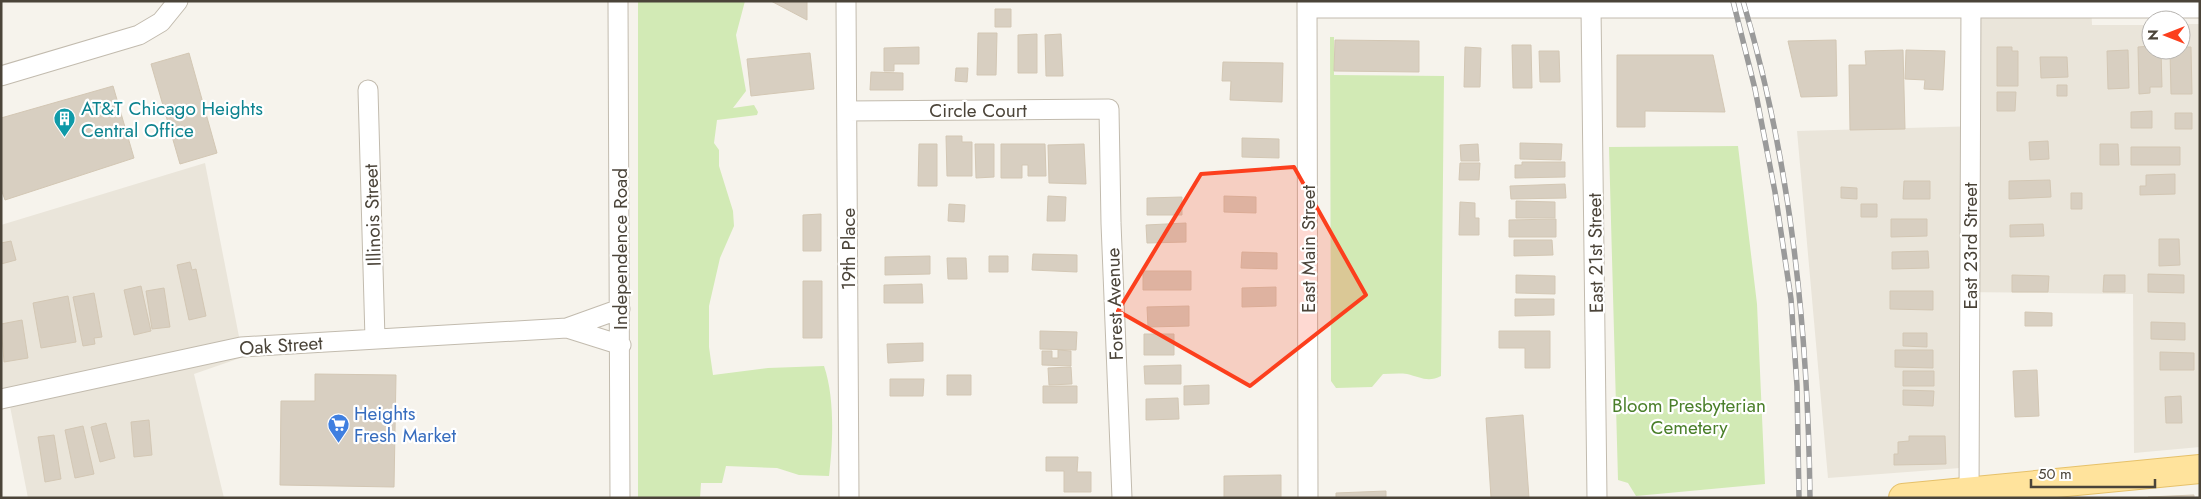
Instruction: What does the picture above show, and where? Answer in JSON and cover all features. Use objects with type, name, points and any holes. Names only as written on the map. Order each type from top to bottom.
[{"type":"main road","points":[[1903,498],[1969,495],[2200,469]]},
{"type":"street","points":[[1,76],[139,35],[161,22],[178,1]]},
{"type":"street","name":"Independence Road","points":[[618,1],[621,345],[620,498]]},
{"type":"street","name":"19th Place","points":[[846,1],[849,498]]},
{"type":"street","points":[[1307,4],[1591,8],[1972,4],[2200,8]]},
{"type":"street","name":"East Main Street","points":[[1307,4],[1308,498]]},
{"type":"street","name":"East 23rd Street","points":[[1969,495],[1972,4]]},
{"type":"street","name":"East 21st Street","points":[[1591,8],[1597,498]]},
{"type":"street","name":"Illinois Street","points":[[368,90],[375,339]]},
{"type":"street","name":"Circle Court","points":[[847,110],[1109,109]]},
{"type":"street","name":"Forest Avenue","points":[[1109,109],[1111,223],[1122,498]]},
{"type":"street","name":"Oak Street","points":[[1,399],[241,346],[567,328],[620,309]]},
{"type":"street","name":"Oak Street","points":[[567,328],[621,345]]},
{"type":"highlighted area","points":[[1294,167],[1366,295],[1250,386],[1118,311],[1201,174]]},
{"type":"shaded area","points":[[1980,1],[2091,1],[2092,25],[2141,25],[2141,60],[2191,60],[2191,24],[2200,24],[2200,447],[2134,453],[2133,294],[1960,292],[1960,468],[1828,478],[1797,131],[1980,126]]},
{"type":"shaded area","points":[[205,163],[243,357],[194,374],[224,498],[28,498],[7,391],[1,391],[1,225]]},
{"type":"green space","points":[[638,1],[745,1],[736,35],[746,91],[733,108],[754,105],[758,112],[757,115],[717,120],[714,143],[719,150],[719,166],[733,211],[734,226],[720,258],[709,306],[709,347],[713,375],[768,368],[824,366],[828,379],[831,406],[832,435],[829,476],[799,475],[777,468],[726,466],[722,483],[701,483],[700,498],[638,498]]},
{"type":"green space","points":[[1330,37],[1334,37],[1334,75],[1444,76],[1441,376],[1436,378],[1424,379],[1407,374],[1383,374],[1372,387],[1336,388],[1331,381]]},
{"type":"green space","name":"Bloom Presbyterian Cemetery","points":[[1738,146],[1757,304],[1765,484],[1636,496],[1628,483],[1618,480],[1609,147]]},
{"type":"building","points":[[771,1],[807,1],[807,20]]},
{"type":"building","points":[[995,9],[1011,9],[1011,27],[995,27]]},
{"type":"building","points":[[978,33],[997,33],[996,75],[977,75]]},
{"type":"building","points":[[1037,34],[1037,73],[1018,73],[1018,35]]},
{"type":"building","points":[[1061,34],[1063,76],[1046,76],[1045,35]]},
{"type":"building","points":[[1335,40],[1419,41],[1419,72],[1334,71]]},
{"type":"building","points":[[1836,40],[1837,96],[1801,97],[1788,41]]},
{"type":"building","points":[[1512,45],[1531,45],[1532,88],[1513,88]]},
{"type":"building","points":[[919,47],[919,64],[894,64],[894,71],[884,71],[884,48]]},
{"type":"building","points":[[1465,47],[1481,48],[1480,87],[1464,87]]},
{"type":"building","points":[[1997,47],[2012,47],[2012,51],[2018,51],[2018,86],[1997,86]]},
{"type":"building","points":[[2138,47],[2141,47],[2141,60],[2161,60],[2162,87],[2150,87],[2150,93],[2139,94]]},
{"type":"building","points":[[2191,47],[2192,94],[2171,94],[2170,60],[2191,60]]},
{"type":"building","points":[[1903,50],[1905,129],[1850,130],[1849,65],[1866,65],[1865,51]]},
{"type":"building","points":[[1906,50],[1945,51],[1943,90],[1924,89],[1925,80],[1905,79]]},
{"type":"building","points":[[2128,50],[2129,88],[2108,89],[2107,51]]},
{"type":"building","points":[[1539,51],[1559,51],[1560,82],[1540,82]]},
{"type":"building","points":[[189,53],[217,153],[180,164],[151,64]]},
{"type":"building","points":[[810,53],[814,89],[751,96],[747,59]]},
{"type":"building","points":[[1617,55],[1713,55],[1725,112],[1645,111],[1645,127],[1617,127]]},
{"type":"building","points":[[2040,57],[2067,57],[2068,77],[2041,78]]},
{"type":"building","points":[[1223,62],[1283,63],[1282,102],[1230,100],[1231,81],[1222,81]]},
{"type":"building","points":[[956,68],[968,68],[967,82],[955,81]]},
{"type":"building","points":[[871,72],[903,73],[903,90],[870,90]]},
{"type":"building","points":[[2057,85],[2067,85],[2067,96],[2057,96]]},
{"type":"building","name":"AT&T Chicago Heights Central Office","points":[[113,86],[134,158],[5,200],[1,189],[1,118]]},
{"type":"building","points":[[1997,92],[2016,92],[2015,111],[1997,111]]},
{"type":"building","points":[[2152,111],[2152,128],[2131,128],[2131,112]]},
{"type":"building","points":[[2175,113],[2192,113],[2192,129],[2175,129]]},
{"type":"building","points":[[946,136],[962,136],[962,142],[972,142],[972,176],[947,176]]},
{"type":"building","points":[[1242,138],[1279,139],[1279,158],[1242,157]]},
{"type":"building","points":[[2048,141],[2049,159],[2030,160],[2029,142]]},
{"type":"building","points":[[1520,143],[1562,144],[1561,160],[1520,159]]},
{"type":"building","points":[[919,144],[937,144],[937,186],[918,186]]},
{"type":"building","points":[[975,144],[994,144],[994,177],[976,178]]},
{"type":"building","points":[[1001,144],[1045,144],[1046,176],[1028,176],[1028,165],[1022,165],[1022,178],[1001,178]]},
{"type":"building","points":[[1084,144],[1086,184],[1049,183],[1048,145]]},
{"type":"building","points":[[1478,144],[1479,161],[1461,161],[1460,145]]},
{"type":"building","points":[[2100,144],[2118,144],[2119,165],[2100,165]]},
{"type":"building","points":[[2131,147],[2180,147],[2180,165],[2131,165]]},
{"type":"building","points":[[1522,162],[1565,162],[1565,177],[1515,178],[1515,165],[1522,165]]},
{"type":"building","points":[[1460,163],[1480,163],[1479,180],[1459,180]]},
{"type":"building","points":[[2175,174],[2175,194],[2140,195],[2140,186],[2146,186],[2146,175]]},
{"type":"building","points":[[2050,180],[2051,197],[2009,199],[2009,181]]},
{"type":"building","points":[[1904,181],[1930,181],[1930,199],[1903,199]]},
{"type":"building","points":[[1565,184],[1566,198],[1511,199],[1510,186]]},
{"type":"building","points":[[1841,187],[1857,188],[1857,199],[1841,198]]},
{"type":"building","points":[[2071,193],[2082,193],[2082,209],[2071,209]]},
{"type":"building","points":[[1048,196],[1066,197],[1065,221],[1047,221]]},
{"type":"building","points":[[1224,196],[1256,197],[1256,213],[1224,212]]},
{"type":"building","points":[[1182,197],[1182,215],[1147,215],[1147,198]]},
{"type":"building","points":[[1516,201],[1555,202],[1555,218],[1516,218]]},
{"type":"building","points":[[1460,202],[1475,203],[1475,218],[1479,218],[1479,235],[1459,235]]},
{"type":"building","points":[[949,204],[965,205],[964,222],[948,221]]},
{"type":"building","points":[[1861,204],[1877,204],[1877,217],[1861,217]]},
{"type":"building","points":[[821,214],[821,251],[803,251],[803,215]]},
{"type":"building","points":[[1556,219],[1556,237],[1509,237],[1509,220]]},
{"type":"building","points":[[1891,219],[1927,219],[1927,236],[1891,237]]},
{"type":"building","points":[[1186,223],[1186,242],[1147,243],[1146,225]]},
{"type":"building","points":[[2043,224],[2044,236],[2010,237],[2010,225]]},
{"type":"building","points":[[2159,239],[2179,239],[2180,265],[2159,266]]},
{"type":"building","points":[[1514,240],[1552,240],[1553,255],[1514,256]]},
{"type":"building","points":[[11,241],[16,260],[1,264],[1,243]]},
{"type":"building","points":[[1928,251],[1929,268],[1892,269],[1892,252]]},
{"type":"building","points":[[1242,252],[1277,253],[1277,269],[1241,268]]},
{"type":"building","points":[[1033,254],[1077,255],[1077,272],[1032,270]]},
{"type":"building","points":[[930,256],[930,274],[885,275],[885,257]]},
{"type":"building","points":[[989,256],[1008,256],[1008,272],[989,272]]},
{"type":"building","points":[[947,258],[966,258],[967,279],[948,279]]},
{"type":"building","points":[[190,262],[192,270],[196,269],[206,316],[189,320],[177,265]]},
{"type":"building","points":[[1143,271],[1191,271],[1191,290],[1143,290]]},
{"type":"building","points":[[2148,274],[2184,275],[2184,293],[2148,292]]},
{"type":"building","points":[[1516,275],[1555,276],[1555,294],[1516,293]]},
{"type":"building","points":[[2012,275],[2049,276],[2048,292],[2012,292]]},
{"type":"building","points":[[2104,275],[2125,275],[2125,292],[2103,292]]},
{"type":"building","points":[[803,281],[822,281],[822,338],[803,338]]},
{"type":"building","points":[[922,284],[923,303],[884,303],[884,285]]},
{"type":"building","points":[[141,286],[151,331],[134,335],[124,290]]},
{"type":"building","points":[[1276,287],[1276,306],[1242,307],[1242,288]]},
{"type":"building","points":[[164,288],[170,327],[152,329],[146,291]]},
{"type":"building","points":[[1890,291],[1933,291],[1933,310],[1890,309]]},
{"type":"building","points":[[94,293],[102,337],[94,338],[95,344],[83,346],[73,297]]},
{"type":"building","points":[[68,296],[76,342],[41,348],[33,303]]},
{"type":"building","points":[[1515,299],[1554,299],[1554,315],[1515,316]]},
{"type":"building","points":[[1189,306],[1189,326],[1148,327],[1147,307]]},
{"type":"building","points":[[2025,312],[2052,313],[2052,326],[2025,326]]},
{"type":"building","points":[[22,320],[28,358],[4,362],[1,324]]},
{"type":"building","points":[[2151,322],[2185,323],[2185,340],[2151,339]]},
{"type":"building","points":[[1040,331],[1077,332],[1076,350],[1040,349]]},
{"type":"building","points":[[1499,331],[1550,331],[1550,368],[1525,368],[1525,348],[1499,348]]},
{"type":"building","points":[[1903,333],[1927,333],[1927,347],[1903,346]]},
{"type":"building","points":[[1144,334],[1174,334],[1174,355],[1144,355]]},
{"type":"building","points":[[923,343],[923,361],[888,363],[887,344]]},
{"type":"building","points":[[1058,350],[1071,351],[1071,366],[1042,365],[1042,351],[1052,351],[1052,358],[1058,358]]},
{"type":"building","points":[[1895,350],[1933,350],[1933,368],[1895,367]]},
{"type":"building","points":[[2160,352],[2194,353],[2194,370],[2160,370]]},
{"type":"building","points":[[1181,365],[1181,384],[1145,384],[1144,366]]},
{"type":"building","points":[[1071,367],[1072,384],[1049,385],[1048,368]]},
{"type":"building","points":[[2037,370],[2039,416],[2015,417],[2013,371]]},
{"type":"building","points":[[1903,371],[1934,371],[1934,386],[1903,386]]},
{"type":"building","name":"Heights Fresh Market","points":[[315,374],[396,375],[394,487],[280,485],[281,401],[315,401]]},
{"type":"building","points":[[947,375],[971,375],[971,395],[947,395]]},
{"type":"building","points":[[890,379],[924,379],[923,396],[890,396]]},
{"type":"building","points":[[1209,385],[1209,404],[1184,405],[1184,386]]},
{"type":"building","points":[[1043,386],[1077,386],[1077,403],[1043,403]]},
{"type":"building","points":[[1903,390],[1934,391],[1933,406],[1903,405]]},
{"type":"building","points":[[2181,396],[2182,423],[2166,423],[2165,397]]},
{"type":"building","points":[[1178,398],[1179,419],[1146,420],[1146,399]]},
{"type":"building","points":[[1523,415],[1529,498],[1491,498],[1486,418]]},
{"type":"building","points":[[149,420],[152,455],[134,457],[131,422]]},
{"type":"building","points":[[106,423],[115,458],[100,462],[91,427]]},
{"type":"building","points":[[83,426],[94,474],[75,478],[65,430]]},
{"type":"building","points":[[54,435],[61,479],[45,482],[38,437]]},
{"type":"building","points":[[1909,436],[1945,436],[1946,464],[1894,465],[1894,454],[1898,454],[1898,442],[1909,441]]},
{"type":"building","points":[[1046,457],[1078,457],[1077,472],[1091,472],[1091,492],[1064,492],[1064,471],[1046,471]]},
{"type":"building","points":[[1281,475],[1281,498],[1224,498],[1224,476]]},
{"type":"building","points":[[1386,491],[1386,498],[1336,498],[1336,493]]},
{"type":"building","points":[[2194,495],[2194,498],[2148,498],[2148,497]]},
{"type":"railway","points":[[1733,1],[1755,89],[1775,192],[1791,299],[1797,386],[1799,498]]},
{"type":"railway","points":[[1743,1],[1760,62],[1773,123],[1794,247],[1801,309],[1809,435],[1810,498]]},
{"type":"place","name":"AT&T Chicago Heights Central Office","points":[[65,138]]},
{"type":"place","name":"Heights Fresh Market","points":[[338,443]]}]
